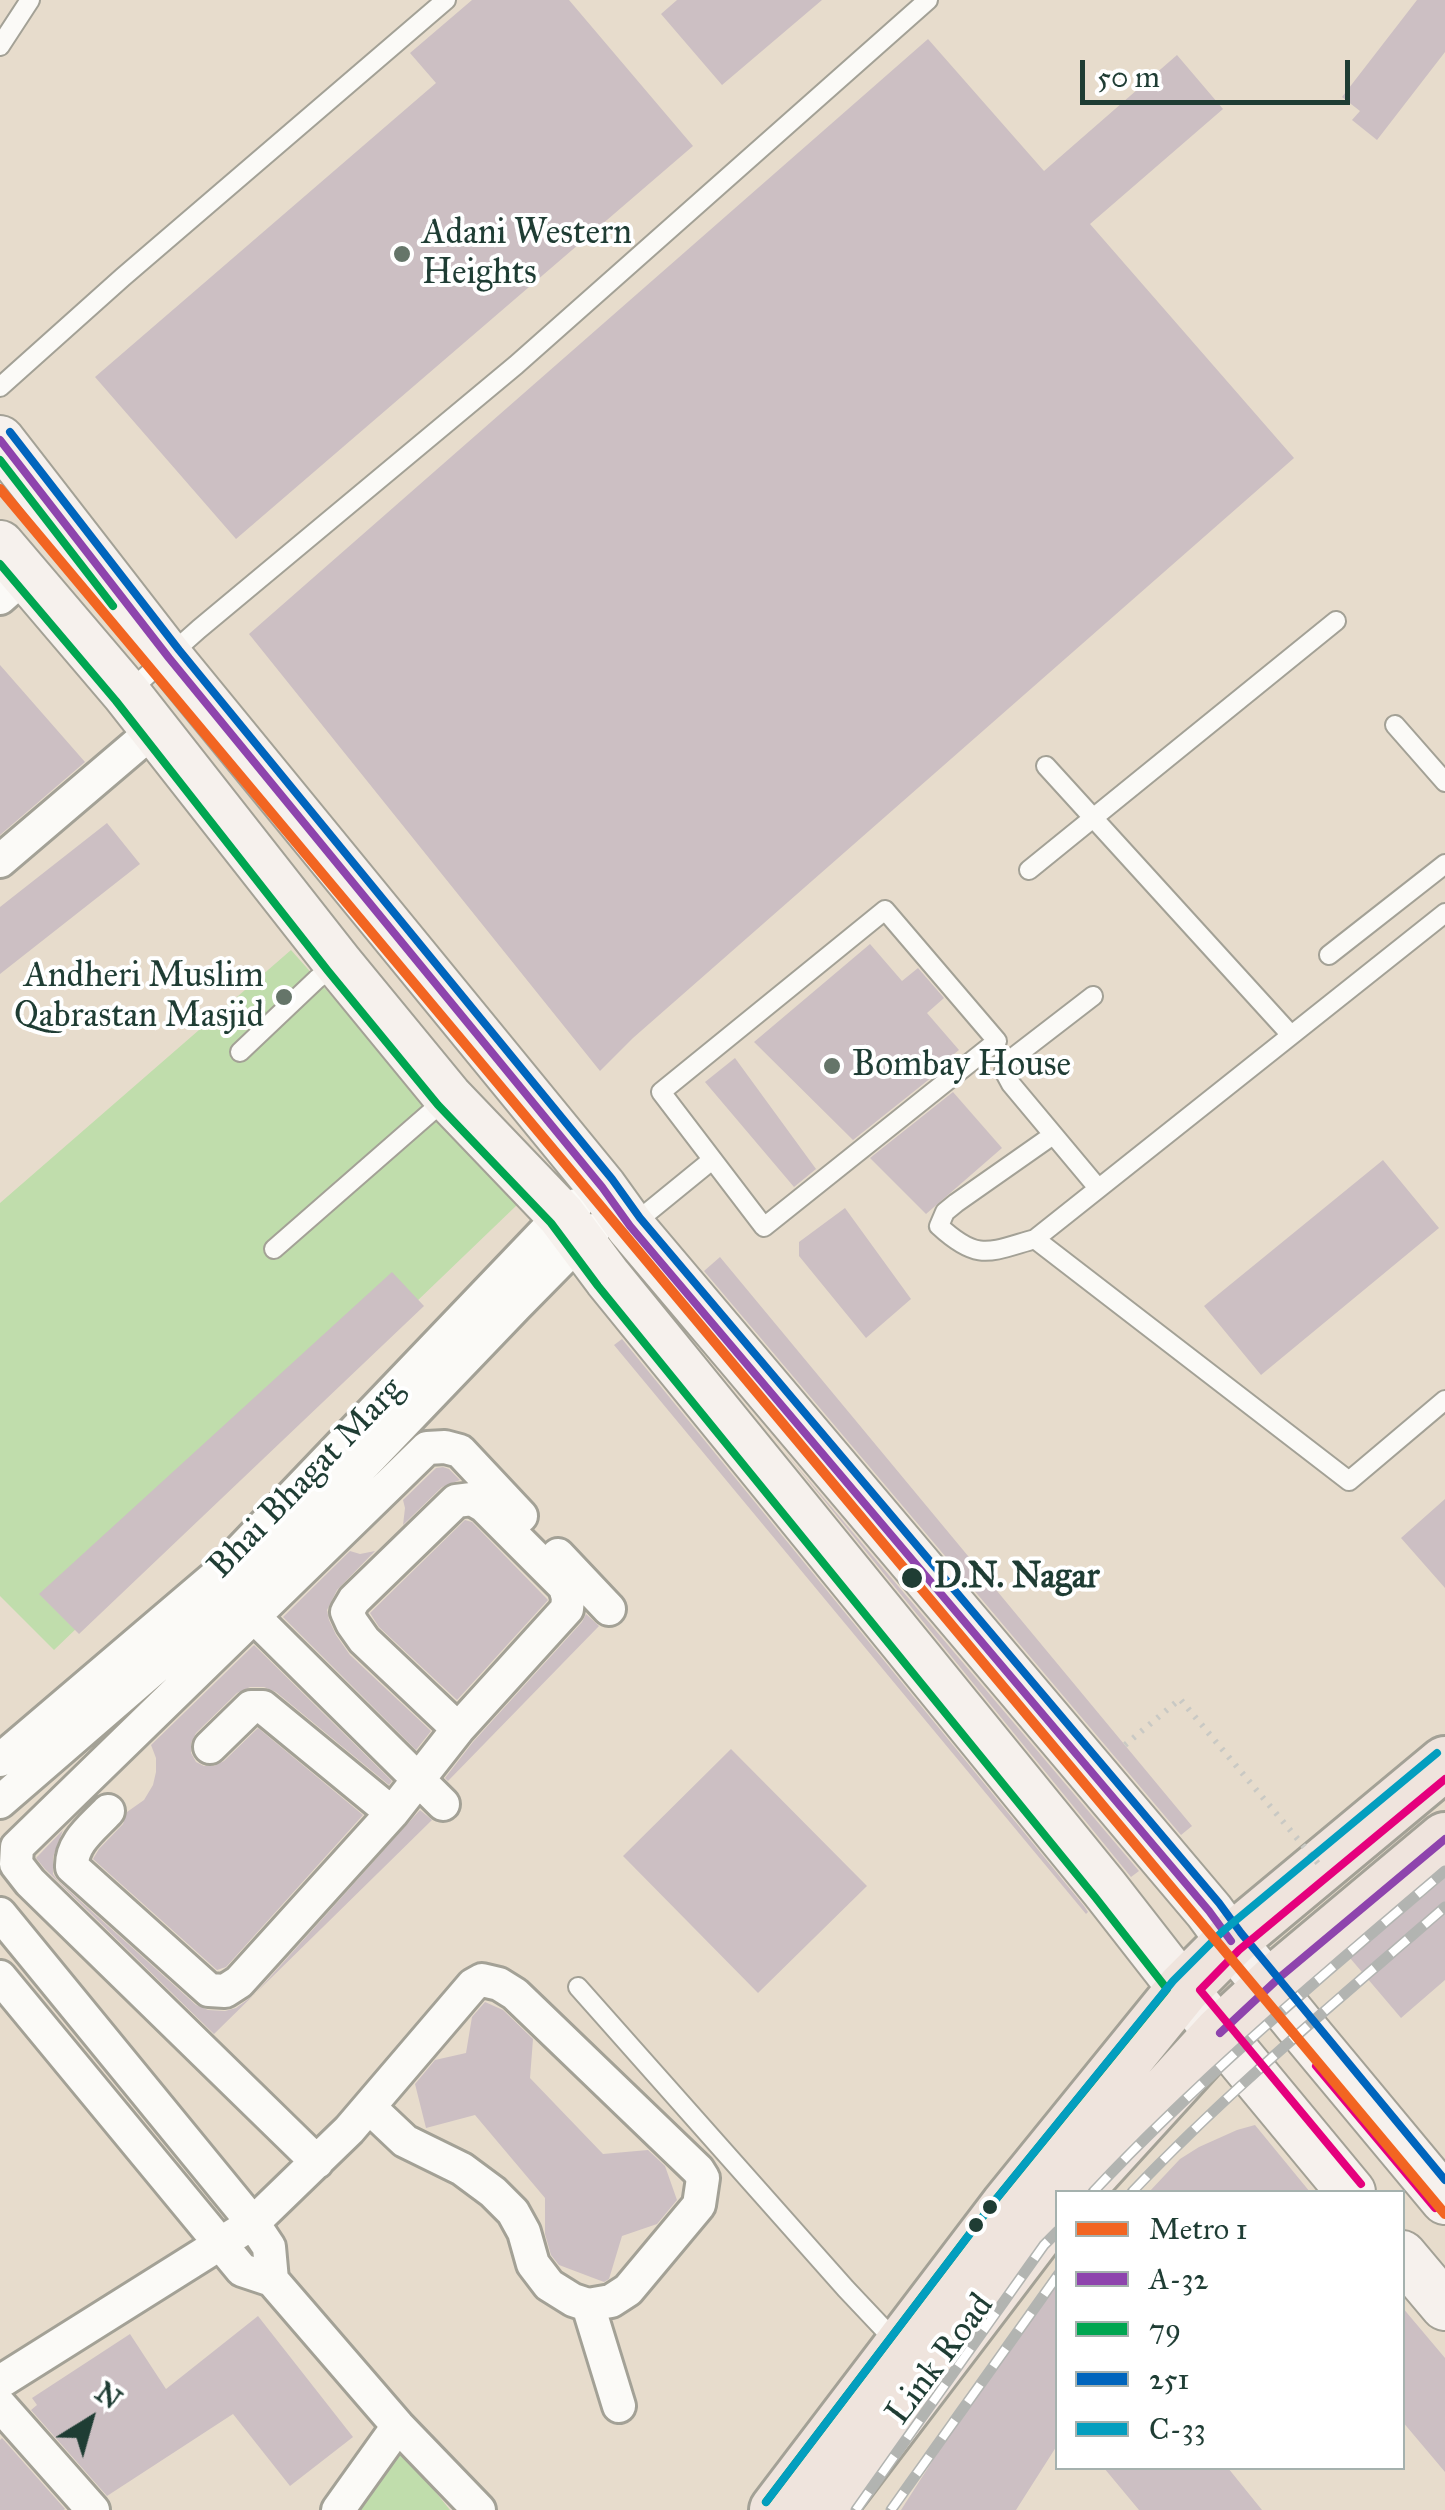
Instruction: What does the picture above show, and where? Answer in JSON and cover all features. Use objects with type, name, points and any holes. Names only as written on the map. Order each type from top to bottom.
[{"type":"main road","points":[[0,440],[169,658],[617,1208],[1209,1911],[1445,2200]]},
{"type":"main road","points":[[9,573],[140,711],[448,1097],[571,1228],[1349,2190]]},
{"type":"main road","name":"Link Road","points":[[1060,2176],[1184,1989],[1230,1941],[1445,1763]]},
{"type":"main road","name":"Link Road","points":[[776,2510],[901,2346],[1060,2176],[1270,1987],[1445,1839]]},
{"type":"main road","name":"Link Road","points":[[827,2510],[1055,2216]]},
{"type":"main road","points":[[1405,2259],[1445,2306]]},
{"type":"street","points":[[0,860],[140,711]]},
{"type":"street","points":[[317,2162],[30,1882],[16,1864],[17,1847],[506,1295],[571,1228],[617,1208]]},
{"type":"street","points":[[0,1802],[235,1597],[427,1448],[460,1451],[608,1609]]},
{"type":"street","points":[[108,1812],[76,1845],[72,1867],[193,1978],[209,1990],[225,1992],[249,1972],[392,1813],[458,1730],[567,1608],[565,1587],[484,1506],[472,1500],[456,1501],[354,1600],[347,1612],[364,1640],[458,1730]]},
{"type":"street","points":[[235,1597],[443,1804]]},
{"type":"street","name":"Bhai Bhagat Marg","points":[[0,1760],[235,1597]]},
{"type":"street","points":[[210,1747],[251,1707],[262,1707],[392,1813]]},
{"type":"street","points":[[0,1914],[253,2223],[269,2247],[272,2280]]},
{"type":"street","points":[[0,1977],[242,2270],[272,2280],[398,2426],[478,2510]]},
{"type":"street","points":[[0,2382],[253,2223],[369,2108],[473,1985],[482,1980],[515,1994],[698,2170],[703,2178],[700,2205],[628,2290],[611,2302],[588,2305],[549,2286],[533,2264],[524,2232],[513,2212],[472,2174],[405,2141],[369,2108]]},
{"type":"street","points":[[588,2305],[619,2406]]},
{"type":"street","points":[[0,2405],[93,2510]]},
{"type":"street","points":[[338,2510],[398,2426]]},
{"type":"lane","points":[[0,46],[30,0]]},
{"type":"lane","points":[[0,388],[122,277],[446,0]]},
{"type":"lane","points":[[140,711],[169,658],[199,629],[516,365],[928,0]]},
{"type":"lane","points":[[1029,870],[1336,621]]},
{"type":"lane","points":[[1395,725],[1444,777]]},
{"type":"lane","points":[[1046,766],[1290,1036]]},
{"type":"lane","points":[[1330,954],[1445,864]]},
{"type":"lane","points":[[885,910],[996,1041],[764,1227],[712,1160],[661,1092],[885,910]]},
{"type":"lane","points":[[1053,1135],[956,1203],[945,1212],[940,1226],[954,1240],[973,1250],[989,1252],[1036,1239],[1445,913]]},
{"type":"lane","points":[[240,1052],[338,963]]},
{"type":"lane","points":[[1093,996],[1010,1060],[1004,1071],[1098,1188]]},
{"type":"lane","points":[[274,1249],[448,1097]]},
{"type":"lane","points":[[617,1208],[712,1160]]},
{"type":"lane","points":[[1036,1239],[1349,1481],[1445,1400]]},
{"type":"lane","points":[[578,1987],[901,2346]]},
{"type":"path","points":[[1125,1744],[1180,1698],[1322,1868]]},
{"type":"green space","points":[[291,950],[517,1205],[54,1650],[0,1596],[0,1203]]},
{"type":"green space","points":[[398,2445],[450,2510],[352,2510]]},
{"type":"building","name":"Adani Western Heights","points":[[472,0],[569,0],[693,146],[236,539],[95,377],[436,83],[410,53]]},
{"type":"building","points":[[677,0],[822,0],[722,85],[661,14]]},
{"type":"building","points":[[1417,0],[1445,0],[1445,52],[1377,140],[1352,120],[1360,111],[1342,97]]},
{"type":"building","points":[[928,39],[1044,171],[1177,55],[1223,109],[1090,224],[1294,458],[600,1071],[249,634]]},
{"type":"building","points":[[0,665],[85,762],[0,835]]},
{"type":"building","points":[[107,823],[140,864],[0,974],[0,907]]},
{"type":"building","name":"Bombay House","points":[[870,944],[902,981],[918,968],[944,998],[927,1013],[959,1050],[934,1070],[937,1073],[853,1140],[754,1042]]},
{"type":"building","points":[[735,1058],[816,1169],[794,1187],[705,1082]]},
{"type":"building","points":[[953,1092],[1002,1148],[926,1214],[870,1158]]},
{"type":"building","points":[[1383,1160],[1439,1228],[1261,1375],[1204,1306]]},
{"type":"building","points":[[845,1208],[911,1299],[866,1338],[799,1256],[799,1242]]},
{"type":"building","points":[[720,1257],[1192,1826],[1181,1835],[704,1271]]},
{"type":"building","points":[[392,1272],[424,1306],[79,1634],[39,1594]]},
{"type":"building","points":[[622,1339],[1084,1906],[1086,1914],[614,1345]]},
{"type":"building","points":[[784,1451],[1139,1871],[1131,1877]]},
{"type":"building","points":[[443,1467],[460,1480],[442,1487],[403,1525],[403,1500],[436,1468]]},
{"type":"building","points":[[1445,1499],[1445,1588],[1401,1538]]},
{"type":"building","points":[[465,1520],[472,1522],[548,1600],[457,1700],[379,1627],[370,1613]]},
{"type":"building","points":[[350,1551],[375,1551],[337,1590],[327,1610],[329,1620],[350,1655],[431,1731],[416,1750],[283,1617]]},
{"type":"building","points":[[586,1614],[599,1626],[448,1781],[445,1778],[473,1742]]},
{"type":"building","points":[[254,1645],[392,1781],[389,1785],[276,1692],[264,1687],[250,1687],[237,1693],[196,1733],[191,1753],[196,1762],[214,1766],[258,1728],[363,1815],[226,1967],[217,1970],[93,1859],[123,1824],[127,1812],[144,1800],[153,1785],[156,1758],[151,1745]]},
{"type":"building","points":[[731,1749],[867,1886],[758,1993],[623,1856]]},
{"type":"building","points":[[420,1810],[432,1820],[256,1993]]},
{"type":"building","points":[[63,1830],[53,1857],[53,1874],[58,1881],[196,2005],[225,2011],[253,1996],[214,2034],[45,1869],[36,1858]]},
{"type":"building","points":[[1445,1878],[1445,1980],[1401,2018],[1350,1958]]},
{"type":"building","points":[[485,2002],[503,2010],[533,2039],[530,2078],[603,2154],[648,2150],[665,2166],[677,2200],[657,2224],[622,2236],[609,2279],[604,2282],[559,2265],[551,2255],[545,2234],[545,2198],[475,2115],[426,2128],[415,2084],[435,2060],[466,2053],[472,2017]]},
{"type":"building","points":[[1255,2125],[1308,2190],[1151,2190],[1180,2159]]},
{"type":"building","points":[[1055,2270],[1055,2449],[1016,2510],[901,2510]]},
{"type":"building","points":[[1405,2311],[1445,2358],[1445,2472],[1405,2425]]},
{"type":"building","points":[[258,2316],[353,2437],[290,2486],[233,2414],[107,2496],[31,2410],[37,2405],[32,2398],[130,2334],[166,2389]]},
{"type":"building","points":[[2,2438],[65,2509],[64,2510],[0,2510]]},
{"type":"building","points":[[1106,2470],[1230,2470],[1262,2510],[1139,2510]]},
{"type":"railway","points":[[1095,2190],[1220,2067],[1445,1871]]},
{"type":"railway","points":[[1134,2190],[1245,2082],[1445,1907]]},
{"type":"railway","points":[[856,2510],[1055,2234]]},
{"type":"railway","points":[[891,2510],[1055,2279]]},
{"type":"metro line","name":"1","points":[[0,489],[1445,2214]]},
{"type":"transit line","name":"251","points":[[10,432],[179,650],[640,1218],[1219,1903],[1445,2180]]},
{"type":"transit line","name":"A-32","points":[[0,440],[169,658],[630,1226],[1231,1941]]},
{"type":"transit line","name":"79","points":[[0,460],[113,606]]},
{"type":"transit line","name":"79","points":[[0,564],[116,701],[438,1105],[551,1223],[1167,1989],[997,2198],[766,2502]]},
{"type":"transit line","name":"C-33","points":[[766,2502],[997,2198],[1173,1981],[1223,1931],[1437,1753]]},
{"type":"transit line","points":[[1361,2184],[1200,1990],[1239,1950],[1445,1779]]},
{"type":"transit line","name":"A-32","points":[[1220,2033],[1280,1977],[1445,1839]]},
{"type":"transit line","points":[[1316,2066],[1435,2208]]},
{"type":"place","name":"Adani Western Heights","points":[[402,254]]},
{"type":"place","name":"Andheri Muslim Qabrastan Masjid","points":[[284,997]]},
{"type":"place","name":"Bombay House","points":[[832,1066]]},
{"type":"place","name":"D.N. Nagar","points":[[912,1578]]}]
